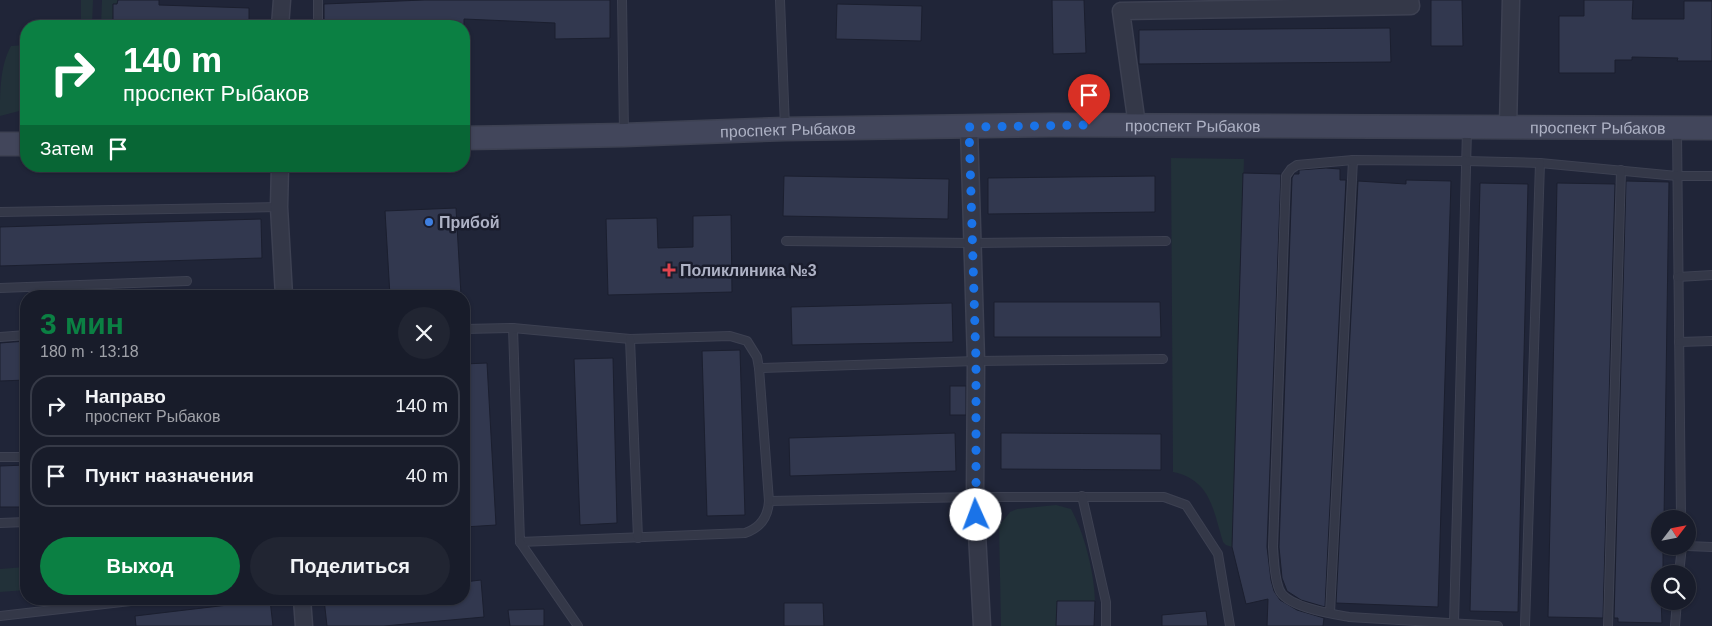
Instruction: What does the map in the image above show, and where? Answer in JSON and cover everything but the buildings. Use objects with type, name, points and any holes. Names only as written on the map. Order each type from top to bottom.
[{"type":"main road","name":"проспект Рыбаков","points":[[470,138],[624,136],[785,129],[1136,125],[1712,128]]},
{"type":"main road","points":[[0,144],[20,144]]},
{"type":"street","points":[[280,20],[282,0]]},
{"type":"street","points":[[1136,125],[1120,5],[1410,6],[1410,0]]},
{"type":"street","points":[[1508,126],[1511,0]]},
{"type":"street","points":[[969,127],[976,362],[975,497],[982,626]]},
{"type":"street","points":[[280,172],[279,207],[284,290]]},
{"type":"street","points":[[302,605],[304,626]]},
{"type":"lane","points":[[318,0],[318,20]]},
{"type":"lane","points":[[622,0],[624,136]]},
{"type":"lane","points":[[780,0],[785,129]]},
{"type":"lane","points":[[1454,622],[1466,128]]},
{"type":"lane","points":[[1676,128],[1681,510]]},
{"type":"lane","points":[[1330,613],[1353,160]]},
{"type":"lane","points":[[1498,626],[1349,616],[1330,613],[1284,598],[1278,589],[1273,541],[1284,180],[1288,173],[1297,165],[1353,160],[1540,163],[1677,176],[1712,176]]},
{"type":"lane","points":[[1525,626],[1540,163]]},
{"type":"lane","points":[[1608,626],[1621,170]]},
{"type":"lane","points":[[0,212],[279,207]]},
{"type":"lane","points":[[786,241],[973,243],[1166,241]]},
{"type":"lane","points":[[1678,277],[1712,275]]},
{"type":"lane","points":[[0,288],[187,281]]},
{"type":"lane","points":[[470,329],[513,328],[630,339],[730,336],[747,341],[752,348],[759,368],[770,501],[767,513],[754,530],[745,533],[520,542]]},
{"type":"lane","points":[[513,328],[520,542],[578,626]]},
{"type":"lane","points":[[0,336],[20,335]]},
{"type":"lane","points":[[630,339],[638,538]]},
{"type":"lane","points":[[1679,342],[1712,342]]},
{"type":"lane","points":[[759,368],[1163,358]]},
{"type":"lane","points":[[0,457],[20,457]]},
{"type":"lane","points":[[1082,496],[1106,602],[1106,626]]},
{"type":"lane","points":[[770,501],[975,497],[1164,497],[1186,505],[1218,554],[1230,626]]},
{"type":"lane","points":[[0,523],[20,522]]},
{"type":"lane","points":[[1696,546],[1712,547]]},
{"type":"lane","points":[[0,616],[96,605]]},
{"type":"lane","points":[[1675,626],[1676,610]]},
{"type":"shaded area","points":[[81,0],[93,0],[92,20],[81,20]]},
{"type":"shaded area","points":[[102,0],[118,0],[117,4],[113,4],[113,20],[101,20]]},
{"type":"shaded area","points":[[20,45],[20,111],[0,116],[1,79],[7,54],[11,46]]},
{"type":"shaded area","points":[[1171,158],[1244,159],[1232,547],[1223,542],[1213,508],[1203,489],[1186,476],[1173,472]]},
{"type":"shaded area","points":[[1056,505],[1071,509],[1081,530],[1091,566],[1095,601],[1057,601],[1056,626],[1001,626],[999,526],[1010,512],[1017,509]]},
{"type":"shaded area","points":[[20,567],[20,590],[0,592],[0,569]]},
{"type":"place","name":"Прибой","points":[[429,222]]},
{"type":"place","name":"Поликлиника №3","points":[[669,270]]},
{"type":"route","points":[[976,515],[976,362],[969,127],[1089,125]]}]
